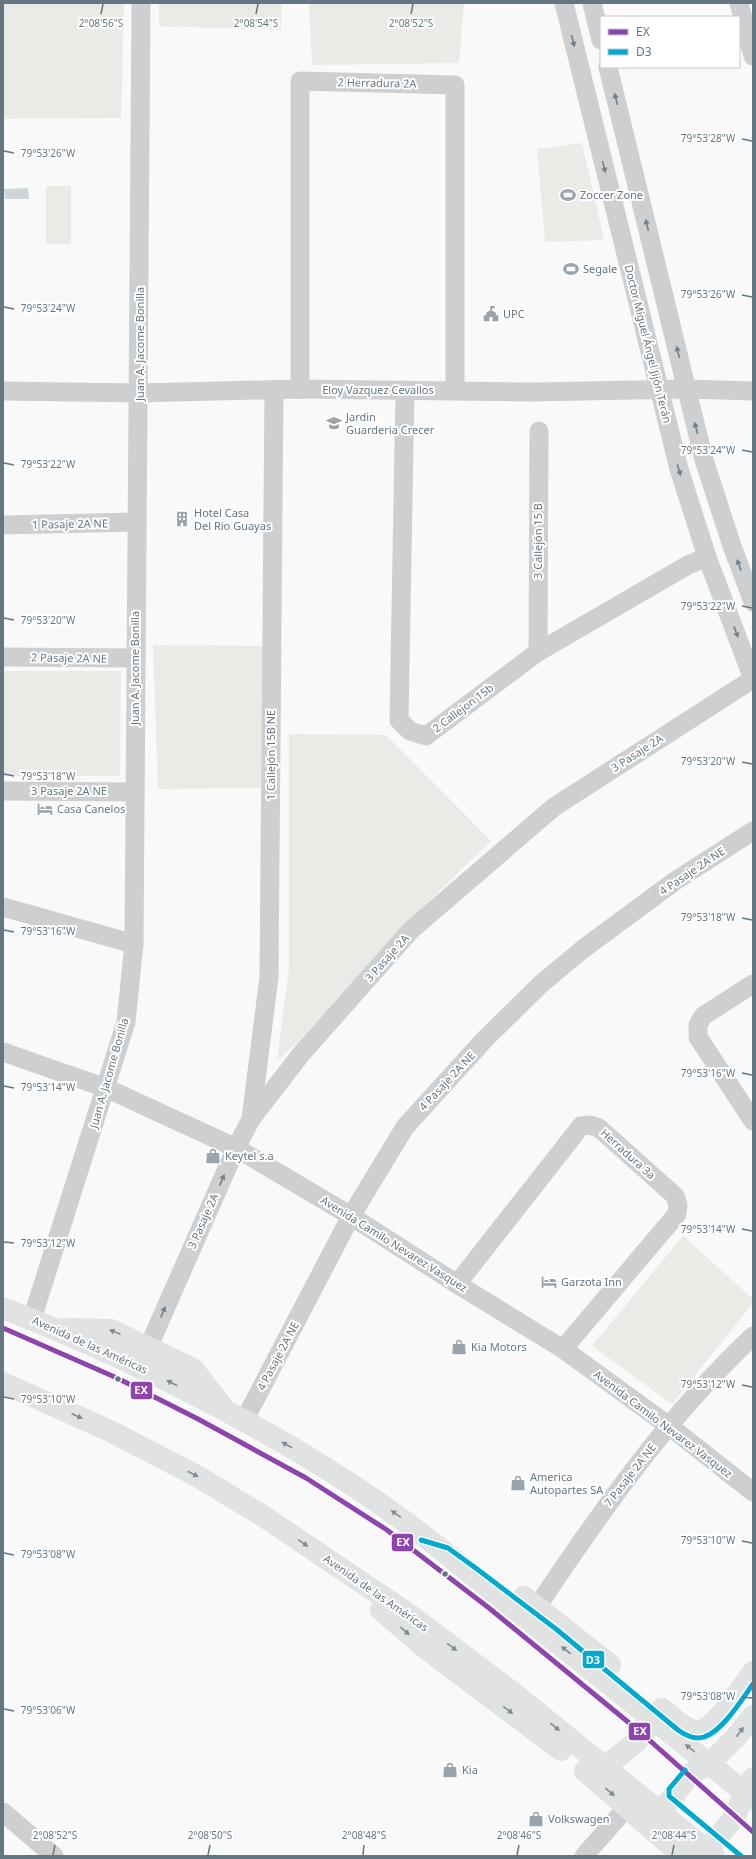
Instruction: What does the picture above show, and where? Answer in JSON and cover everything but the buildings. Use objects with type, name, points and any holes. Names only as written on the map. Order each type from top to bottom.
[{"type":"main road","name":"Avenida de las Américas","points":[[3,1308],[32,1319],[137,1366],[224,1409],[362,1490],[422,1533],[753,1799]]},
{"type":"main road","points":[[55,1329],[111,1330],[193,1369],[224,1409]]},
{"type":"main road","name":"Avenida de las Américas","points":[[3,1383],[110,1431],[198,1476],[260,1514],[410,1615],[516,1695],[714,1856]]},
{"type":"main road","name":"Avenida de las Américas","points":[[422,1533],[451,1542],[481,1563],[560,1624],[682,1725],[695,1731],[704,1730],[714,1722],[753,1672]]},
{"type":"main road","points":[[348,1574],[379,1608],[424,1647],[558,1748],[683,1856]]},
{"type":"main road","points":[[589,1774],[605,1767],[636,1742],[662,1709]]},
{"type":"main road","points":[[645,1822],[662,1810],[690,1775],[714,1759],[736,1738],[753,1716]]},
{"type":"main road","points":[[706,1856],[711,1846],[734,1816],[753,1778]]},
{"type":"street","name":"Juan A. Jacome Bonilla","points":[[32,1319],[126,1022],[134,944],[141,3]]},
{"type":"street","name":"Doctor Miguel Ángel Jijón Terán","points":[[564,3],[678,469],[707,557],[753,679]]},
{"type":"street","points":[[592,3],[600,36]]},
{"type":"street","points":[[739,3],[753,56]]},
{"type":"street","points":[[608,68],[704,460],[732,546],[753,602]]},
{"type":"street","name":"2 Herradura 2A","points":[[300,389],[300,81],[456,84],[455,390]]},
{"type":"street","name":"Eloy Vazquez Cevallos","points":[[3,391],[139,393],[274,389],[539,392],[687,389],[753,391]]},
{"type":"street","name":"1 Callejón 15B NE","points":[[251,1120],[269,977],[274,389]]},
{"type":"street","name":"2 Callejon 15b","points":[[405,390],[399,720],[410,731],[426,736],[538,652],[688,565],[707,557]]},
{"type":"street","name":"3 Callejón 15 B","points":[[538,652],[539,430]]},
{"type":"street","name":"1 Pasaje 2A NE","points":[[3,525],[136,522]]},
{"type":"street","name":"2 Pasaje 2A NE","points":[[3,657],[135,658]]},
{"type":"street","name":"3 Pasaje 2A","points":[[148,1348],[236,1148],[251,1120],[302,1053],[411,930],[554,807],[753,679]]},
{"type":"street","name":"3 Pasaje 2A NE","points":[[3,791],[135,792]]},
{"type":"street","name":"4 Pasaje 2A NE","points":[[244,1421],[352,1216],[405,1127],[485,1039],[541,984],[583,949],[675,881],[753,831]]},
{"type":"street","points":[[3,907],[134,944]]},
{"type":"street","points":[[753,984],[703,1016],[698,1025],[698,1037],[753,1121]]},
{"type":"street","name":"Avenida Camilo Nevarez Vasquez","points":[[3,1052],[106,1088],[236,1148],[352,1216],[563,1349],[669,1426],[753,1492]]},
{"type":"street","name":"Herradura 3a","points":[[458,1284],[581,1126],[590,1125],[600,1128],[675,1196],[678,1205],[677,1214],[563,1349]]},
{"type":"street","name":"7 Pasaje 2A NE","points":[[537,1607],[592,1525],[669,1426],[753,1336]]},
{"type":"street","points":[[584,1856],[627,1807]]},
{"type":"street","points":[[3,1812],[54,1856]]},
{"type":"shaded area","points":[[3,3],[124,3],[121,118],[3,119]]},
{"type":"shaded area","points":[[159,3],[282,3],[281,30],[159,26]]},
{"type":"shaded area","points":[[309,3],[464,3],[459,63],[312,65]]},
{"type":"shaded area","name":"Zoccer Zone","points":[[582,143],[604,240],[545,242],[537,149]]},
{"type":"shaded area","points":[[46,186],[71,186],[71,244],[46,244]]},
{"type":"shaded area","points":[[28,188],[29,199],[5,199],[4,189]]},
{"type":"shaded area","points":[[153,645],[263,646],[261,788],[158,789]]},
{"type":"shaded area","points":[[3,671],[121,671],[120,776],[3,776]]},
{"type":"shaded area","points":[[289,734],[386,735],[491,841],[403,926],[300,1040],[277,1061],[289,968]]},
{"type":"shaded area","points":[[683,1236],[753,1299],[753,1303],[672,1404],[592,1346]]},
{"type":"transit line","name":"EX","points":[[3,1328],[117,1378],[198,1419],[306,1478],[387,1530],[489,1608],[639,1731],[753,1832]]},
{"type":"transit line","name":"D3","points":[[421,1540],[448,1548],[477,1569],[556,1629],[678,1730],[687,1735],[701,1738],[718,1729],[725,1722],[753,1684]]},
{"type":"transit line","name":"D3","points":[[685,1770],[669,1789],[669,1796],[741,1856]]},
{"type":"place","name":"Zoccer Zone","points":[[568,195]]},
{"type":"place","name":"Segale","points":[[571,269]]},
{"type":"place","name":"UPC","points":[[491,314]]},
{"type":"place","name":"Jardin Guarderia Crecer","points":[[334,423]]},
{"type":"place","name":"Hotel Casa Del Rio Guayas","points":[[182,519]]},
{"type":"place","name":"Casa Canelos","points":[[45,809]]},
{"type":"place","name":"Keytel s.a","points":[[213,1156]]},
{"type":"place","name":"Garzota Inn","points":[[549,1282]]},
{"type":"place","name":"Kia Motors","points":[[459,1347]]},
{"type":"place","name":"America Autopartes SA","points":[[518,1483]]},
{"type":"place","name":"Kia","points":[[450,1770]]},
{"type":"place","name":"Volkswagen","points":[[536,1819]]}]
